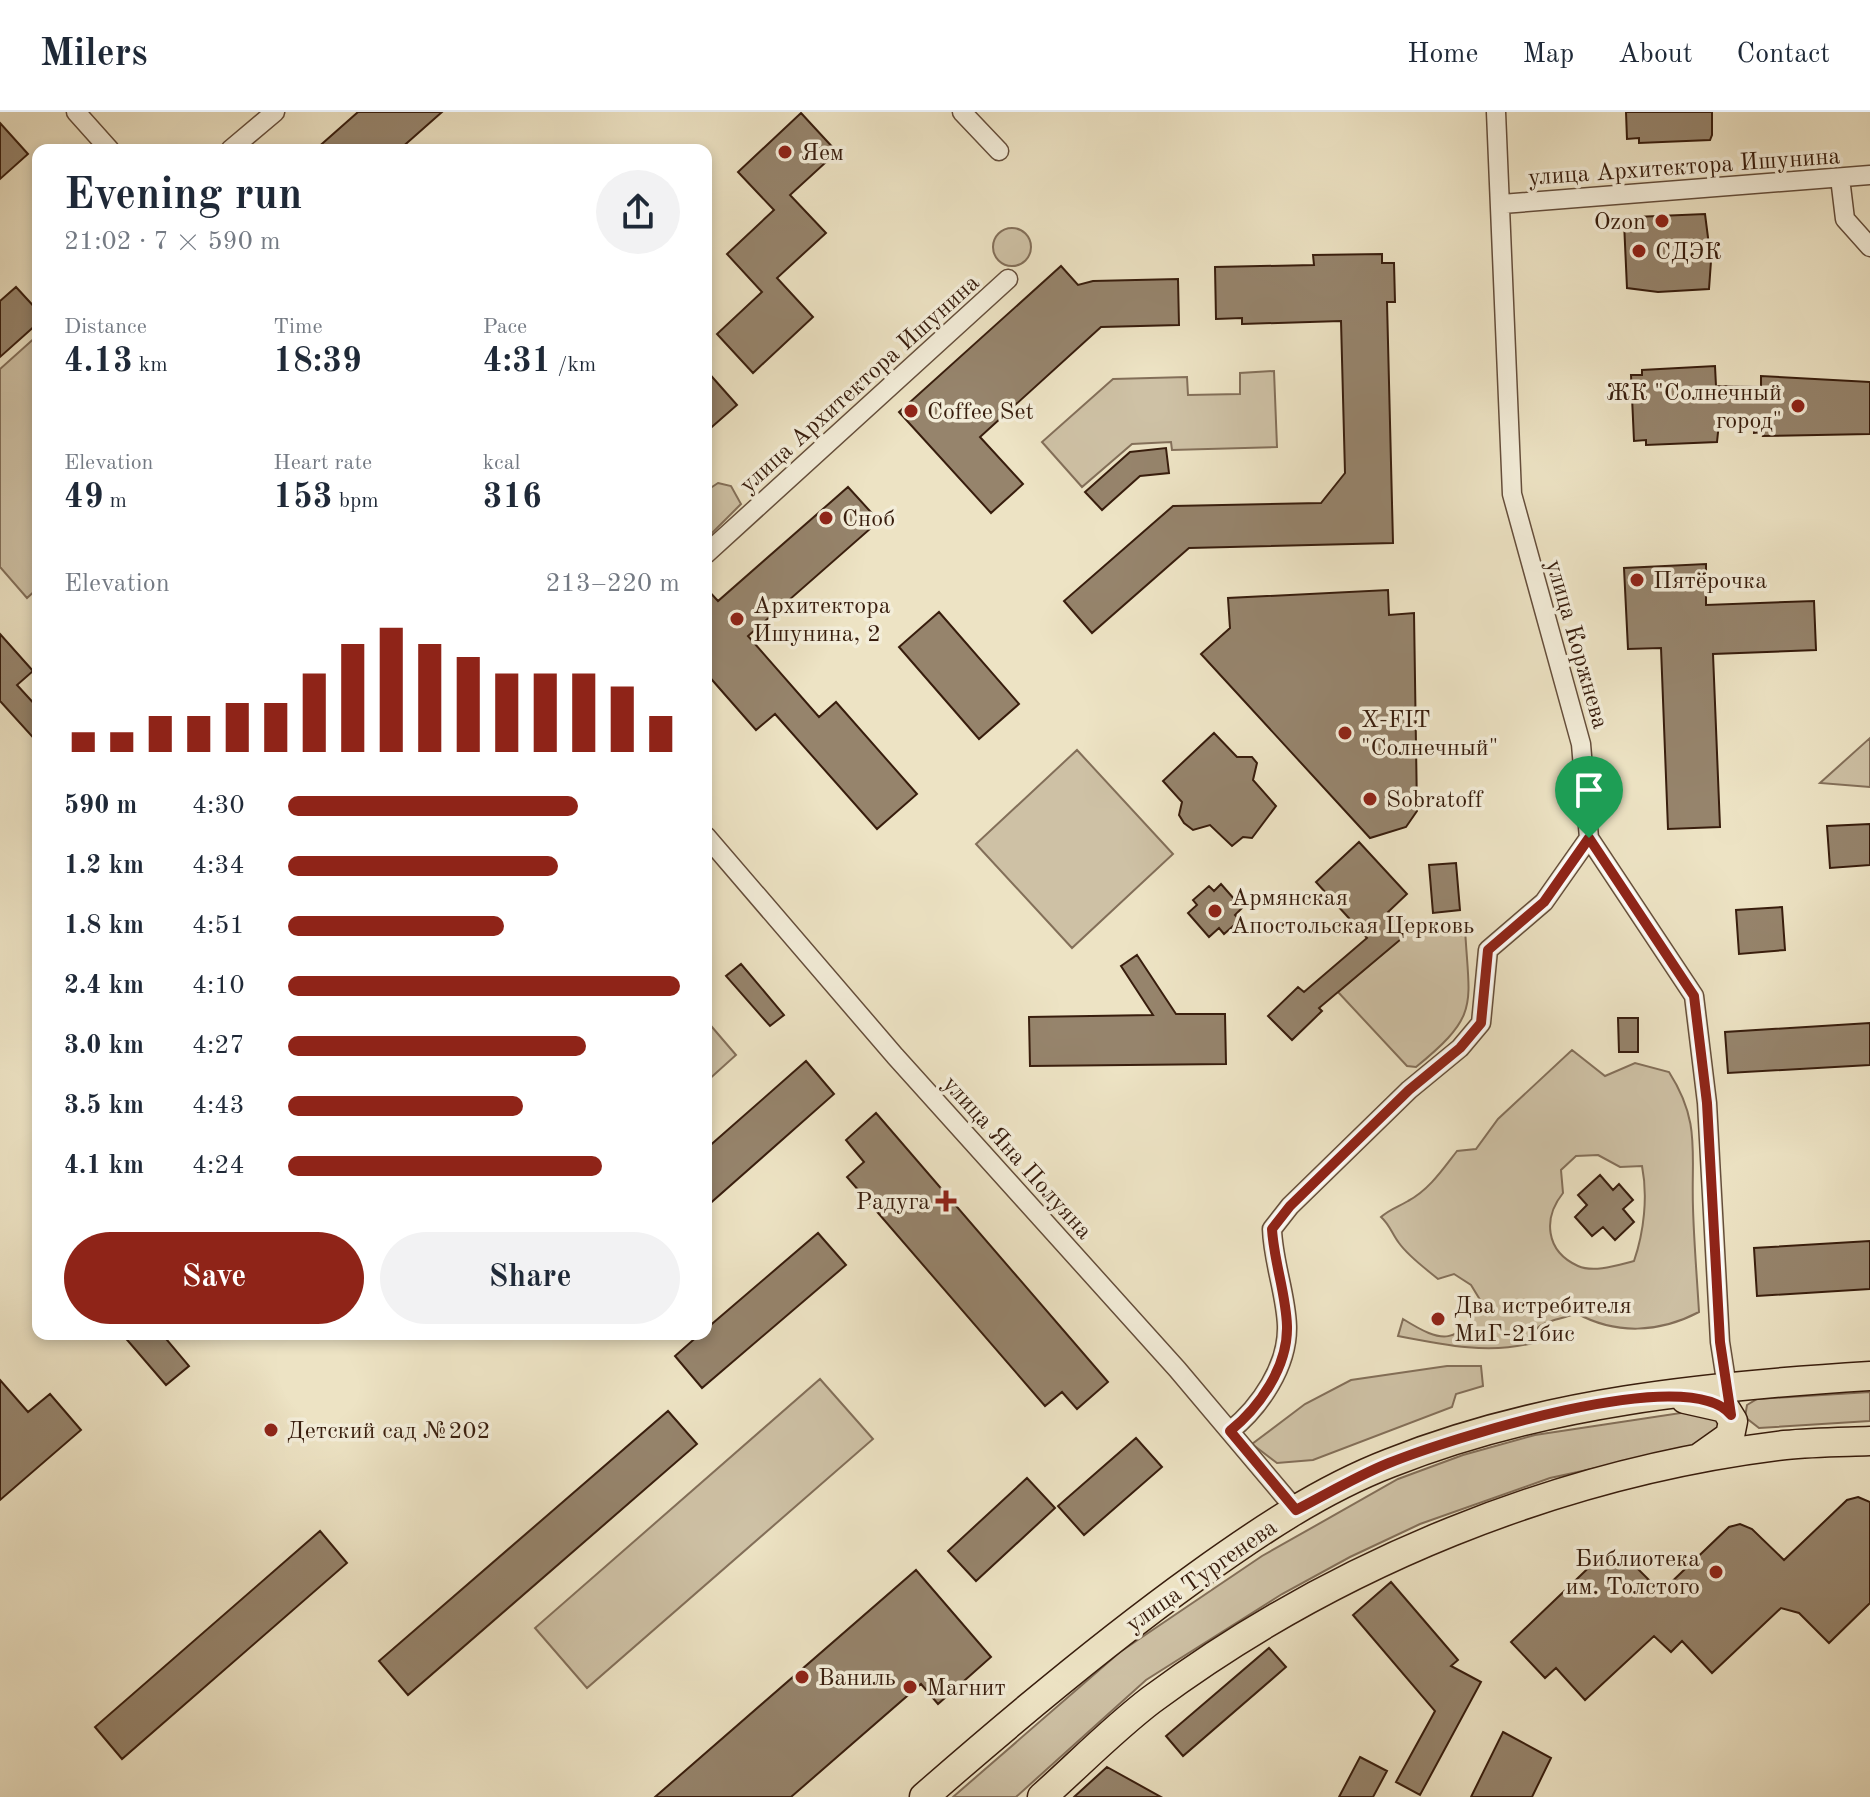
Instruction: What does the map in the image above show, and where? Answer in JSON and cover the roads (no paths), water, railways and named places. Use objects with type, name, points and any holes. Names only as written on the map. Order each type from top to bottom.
[{"type":"main road","name":"улица Тургенева","points":[[924,1797],[1098,1647],[1245,1541],[1296,1510],[1390,1462],[1533,1417],[1659,1395],[1770,1382],[1870,1376]]},
{"type":"main road","points":[[1770,1382],[1743,1397],[1738,1415],[1746,1430],[1786,1445]]},
{"type":"main road","points":[[1691,1462],[1730,1436],[1733,1428],[1727,1387]]},
{"type":"main road","name":"улица Тургенева","points":[[1659,1395],[1716,1404],[1731,1415]]},
{"type":"main road","points":[[1042,1797],[1149,1702],[1296,1607],[1423,1545],[1494,1515],[1558,1493],[1691,1462],[1786,1445],[1870,1441]]},
{"type":"street","points":[[76,112],[105,144]]},
{"type":"street","points":[[237,144],[275,112]]},
{"type":"street","points":[[962,112],[999,151]]},
{"type":"street","name":"улица Коржнева","points":[[1496,112],[1512,494],[1581,744],[1589,838]]},
{"type":"street","name":"улица Архитектора Ишунина","points":[[1502,204],[1870,175]]},
{"type":"street","points":[[1840,178],[1845,219],[1870,247]]},
{"type":"street","name":"улица Архитектора Ишунина","points":[[712,549],[1008,279]]},
{"type":"street","points":[[1230,1431],[1251,1415],[1278,1370],[1285,1342],[1287,1326],[1273,1259],[1272,1229],[1290,1206],[1409,1090],[1460,1048],[1481,1023],[1488,950],[1544,902],[1589,838],[1694,996],[1707,1103],[1720,1342],[1727,1387]]},
{"type":"street","name":"улица Яна Полуяна","points":[[712,843],[895,1056],[1230,1431],[1296,1510]]},
{"type":"place","name":"Яем","points":[[785,152]]},
{"type":"place","name":"Ozon","points":[[1662,221]]},
{"type":"place","name":"СДЭК","points":[[1639,251]]},
{"type":"place","name":"ЖК \"Солнечный город\"","points":[[1798,406]]},
{"type":"place","name":"Coffee Set","points":[[911,411]]},
{"type":"place","name":"Сноб","points":[[826,518]]},
{"type":"place","name":"Пятёрочка","points":[[1637,580]]},
{"type":"place","name":"Архитектора Ишунина, 2","points":[[737,619]]},
{"type":"place","name":"X-FIT \"Солнечный\"","points":[[1345,733]]},
{"type":"place","name":"Sobratoff","points":[[1370,799]]},
{"type":"place","name":"Армянская Апостольская Церковь","points":[[1215,911]]},
{"type":"place","name":"Радуга","points":[[946,1201]]},
{"type":"place","name":"Два истребителя МиГ-21бис","points":[[1438,1319]]},
{"type":"place","name":"Детский сад №202","points":[[271,1430]]},
{"type":"place","name":"Библиотека им. Толстого","points":[[1716,1572]]},
{"type":"place","name":"Ваниль","points":[[802,1677]]},
{"type":"place","name":"Магнит","points":[[910,1687]]}]
